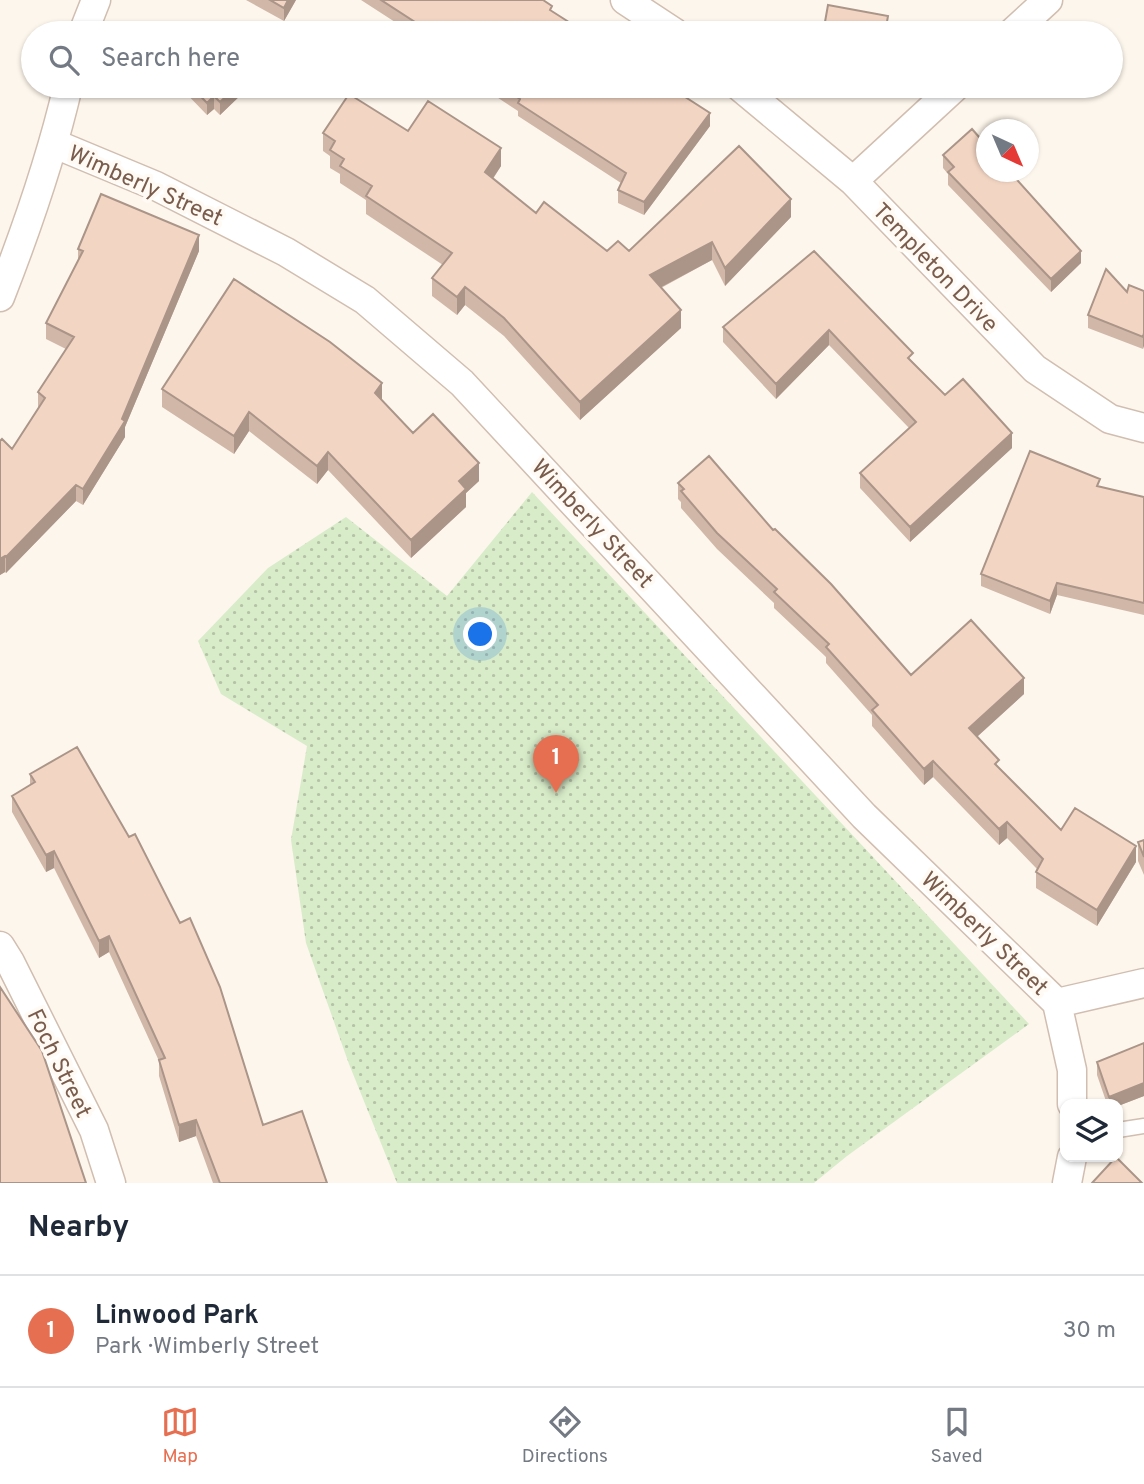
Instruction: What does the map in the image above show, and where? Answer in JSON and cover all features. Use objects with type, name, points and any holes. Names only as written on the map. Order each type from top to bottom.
[{"type":"street","points":[[88,21],[96,0]]},
{"type":"street","points":[[625,0],[657,21]]},
{"type":"street","points":[[1025,21],[1048,0]]},
{"type":"street","points":[[0,298],[55,144],[65,98]]},
{"type":"street","name":"Templeton Drive","points":[[754,98],[853,181],[1035,369],[1110,419],[1144,428]]},
{"type":"street","points":[[853,181],[943,98]]},
{"type":"street","name":"Wimberly Street","points":[[55,144],[156,186],[286,252],[365,300],[463,383],[864,816],[1056,1003]]},
{"type":"street","name":"Foch Street","points":[[0,946],[94,1130],[111,1183]]},
{"type":"street","points":[[1072,1099],[1072,1070],[1056,1003],[1144,983]]},
{"type":"street","points":[[1067,1183],[1071,1162]]},
{"type":"lane","points":[[1123,1129],[1144,1126]]},
{"type":"green space","points":[[532,492],[1029,1024],[814,1183],[397,1183],[349,1064],[306,943],[291,840],[307,746],[221,694],[198,641],[268,568],[346,517],[447,596]]},
{"type":"building","points":[[270,0],[288,0],[284,8]]},
{"type":"building","points":[[381,0],[543,0],[552,6],[550,10],[567,21],[413,21]]},
{"type":"building","points":[[828,5],[888,16],[887,21],[825,21]]},
{"type":"building","points":[[346,98],[355,98],[408,131],[428,101],[501,148],[485,172],[536,213],[544,202],[607,251],[618,241],[629,251],[739,146],[791,199],[725,268],[712,242],[650,275],[681,310],[580,402],[504,318],[465,287],[457,297],[432,278],[452,253],[366,196],[372,186],[340,166],[344,159],[330,150],[335,141],[323,133]]},
{"type":"building","points":[[687,98],[710,113],[644,202],[618,190],[626,173],[518,103],[520,99]]},
{"type":"building","points":[[972,129],[976,134],[976,182],[1019,182],[1081,251],[1051,279],[948,172],[954,167],[943,155]]},
{"type":"building","points":[[101,194],[199,235],[122,419],[125,421],[83,489],[76,485],[6,557],[0,559],[0,441],[2,439],[12,449],[45,398],[38,392],[74,337],[46,323],[83,251],[78,249]]},
{"type":"building","points":[[814,251],[913,353],[908,358],[945,395],[963,379],[1012,433],[910,527],[860,473],[916,422],[829,330],[776,384],[723,327]]},
{"type":"building","points":[[1106,269],[1127,292],[1129,285],[1144,291],[1143,337],[1088,315]]},
{"type":"building","points":[[234,279],[330,342],[382,383],[375,393],[413,433],[433,414],[479,463],[459,481],[466,489],[411,540],[328,452],[317,466],[249,412],[234,436],[162,389]]},
{"type":"building","points":[[1030,451],[1100,479],[1097,486],[1144,497],[1144,603],[1057,583],[1050,601],[981,574]]},
{"type":"building","points":[[709,456],[773,530],[831,584],[911,675],[971,620],[1024,678],[969,728],[999,760],[995,764],[1061,830],[1075,808],[1136,846],[1097,910],[1036,872],[1043,859],[1007,822],[999,829],[933,761],[924,769],[872,710],[878,705],[826,647],[829,644],[774,592],[777,589],[717,533],[681,491],[684,489],[678,483]]},
{"type":"building","points":[[77,747],[129,837],[135,834],[180,923],[190,918],[220,987],[263,1125],[302,1111],[327,1183],[220,1183],[196,1120],[179,1125],[159,1060],[165,1058],[109,936],[99,941],[54,851],[46,855],[12,796],[35,782],[30,774]]},
{"type":"building","points":[[1144,840],[1144,857],[1138,842]]},
{"type":"building","points":[[0,987],[42,1051],[86,1183],[0,1183]]},
{"type":"building","points":[[1144,1043],[1144,1083],[1109,1097],[1097,1062]]},
{"type":"building","points":[[1111,1162],[1121,1162],[1142,1183],[1092,1183]]},
{"type":"place","name":"Linwood Park","points":[[556,793]]}]
